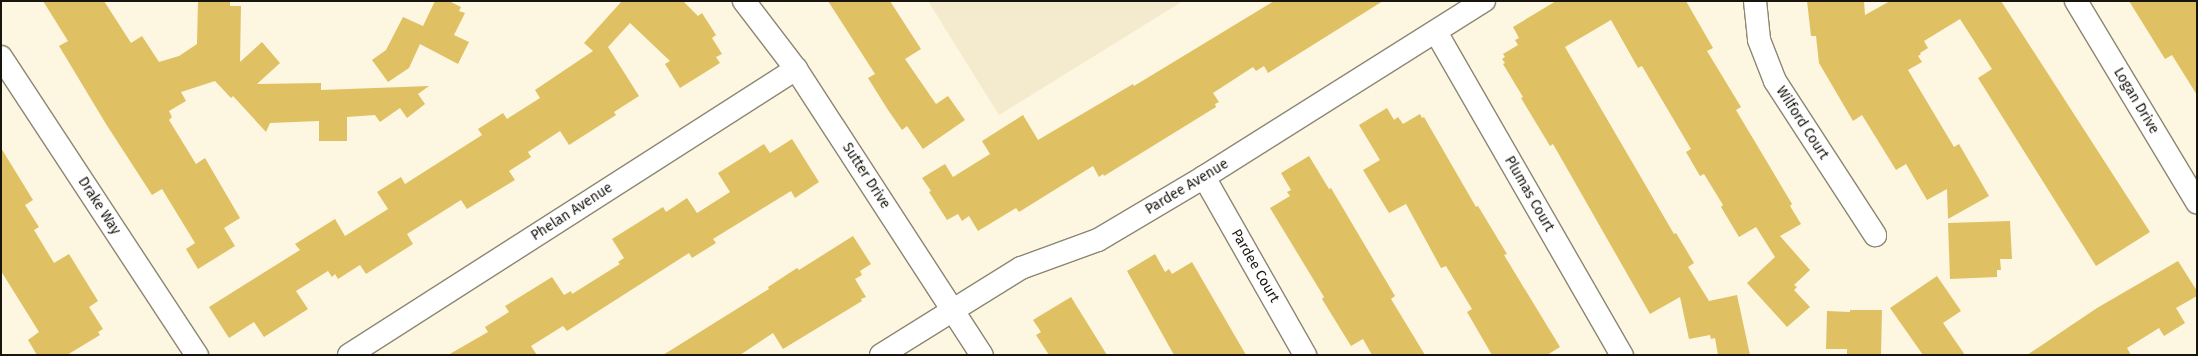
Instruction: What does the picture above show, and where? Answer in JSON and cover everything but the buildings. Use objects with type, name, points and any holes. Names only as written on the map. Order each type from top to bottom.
[{"type":"street","name":"Sutter Drive","points":[[744,1],[796,69],[982,355]]},
{"type":"street","name":"Pardee Avenue","points":[[881,355],[1020,268],[1098,240],[1204,177],[1484,1]]},
{"type":"street","name":"Wilford Court","points":[[1755,1],[1759,40],[1775,81],[1875,235]]},
{"type":"street","name":"Logan Drive","points":[[2076,1],[2197,202]]},
{"type":"street","name":"Plumas Court","points":[[1436,32],[1622,355]]},
{"type":"street","name":"Drake Way","points":[[1,57],[197,355]]},
{"type":"street","name":"Phelan Avenue","points":[[349,355],[796,69]]},
{"type":"street","name":"Pardee Court","points":[[1204,177],[1305,355]]},
{"type":"shaded area","points":[[928,1],[1183,1],[999,115]]}]
